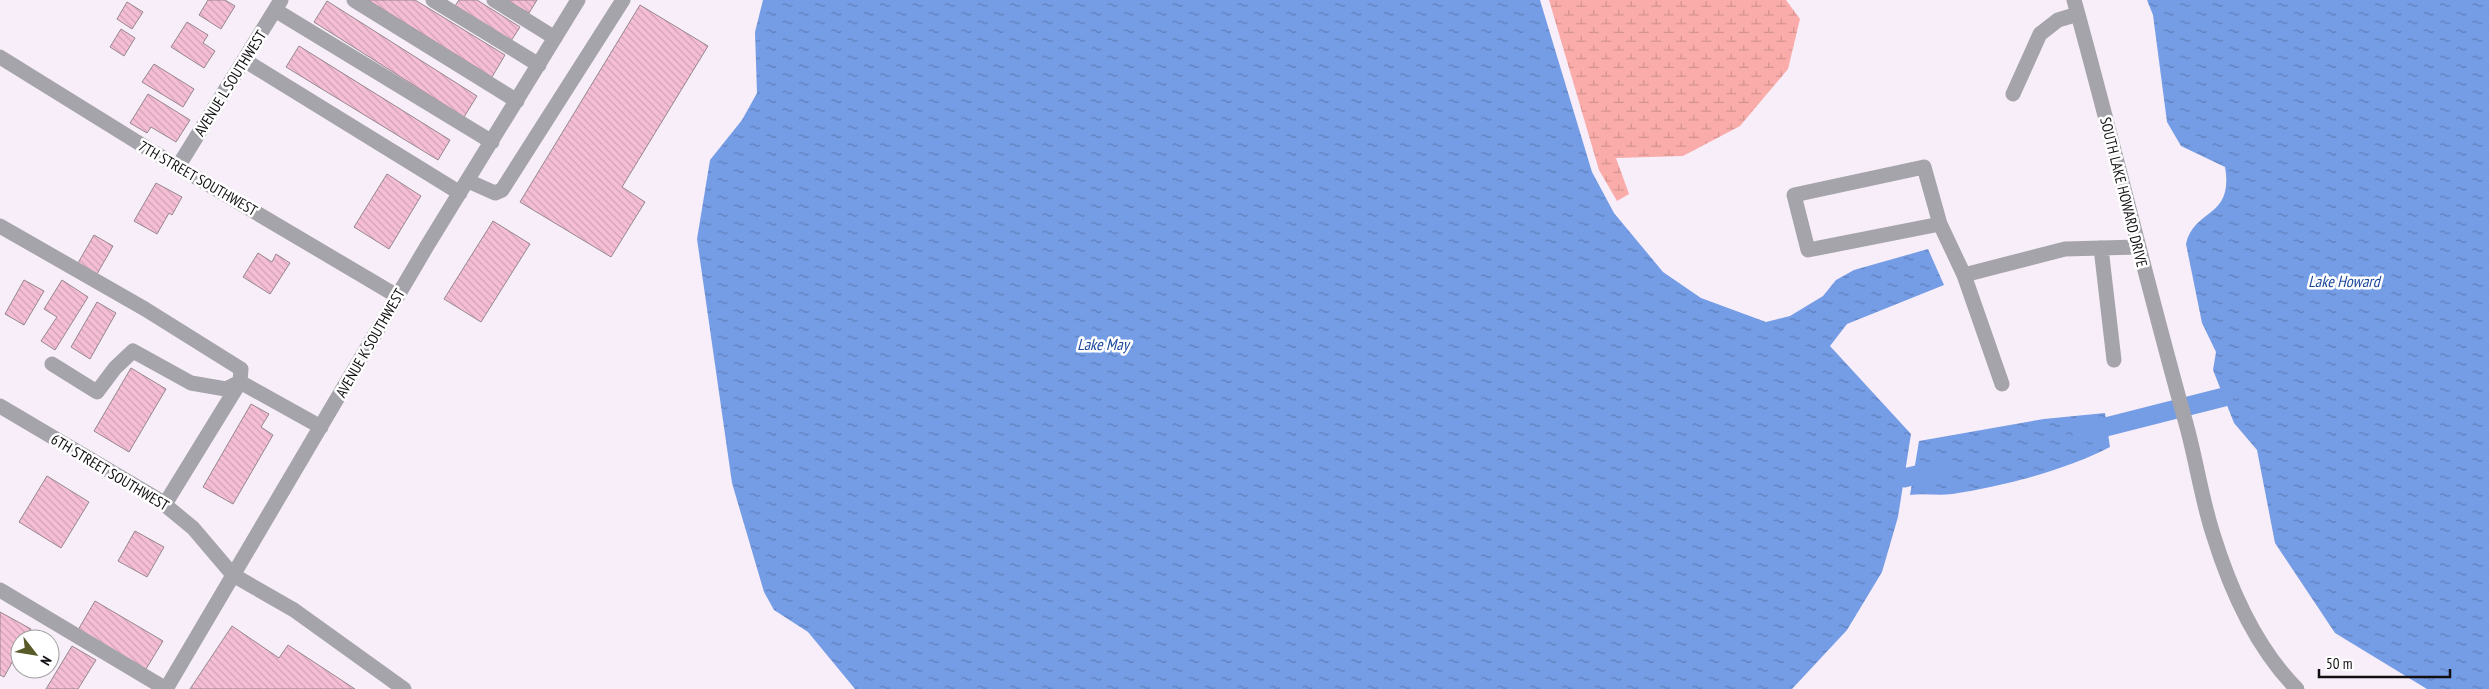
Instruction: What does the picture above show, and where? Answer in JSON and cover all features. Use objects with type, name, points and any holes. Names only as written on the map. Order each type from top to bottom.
[{"type":"street","points":[[354,0],[517,101]]},
{"type":"street","points":[[433,0],[539,65]]},
{"type":"street","points":[[494,0],[555,38]]},
{"type":"street","name":"AVENUE K SOUTHWEST","points":[[166,689],[397,296],[578,0]]},
{"type":"street","points":[[244,60],[464,187],[495,193],[502,190],[623,0]]},
{"type":"street","points":[[278,5],[492,142]]},
{"type":"street","name":"AVENUE L SOUTHWEST","points":[[179,165],[278,5]]},
{"type":"street","points":[[2012,94],[2040,34],[2076,7]]},
{"type":"street","name":"SOUTH LAKE HOWARD DRIVE","points":[[2076,7],[2138,248],[2191,440],[2212,533],[2231,584],[2253,628],[2283,675],[2297,689]]},
{"type":"street","name":"7TH STREET SOUTHWEST","points":[[0,57],[150,150],[179,165],[397,296]]},
{"type":"street","points":[[1940,224],[1808,250],[1794,195],[1924,167],[1940,224],[1964,275],[2002,384]]},
{"type":"street","points":[[0,226],[145,309],[241,369],[240,382],[165,504]]},
{"type":"street","points":[[2101,248],[2114,360]]},
{"type":"street","points":[[1964,275],[2065,249],[2138,248]]},
{"type":"street","points":[[52,364],[97,392],[115,368],[133,351],[191,383],[226,389],[240,382]]},
{"type":"street","points":[[240,382],[321,427]]},
{"type":"street","name":"6TH STREET SOUTHWEST","points":[[0,406],[165,504],[193,528],[233,575],[294,610],[404,689]]},
{"type":"street","points":[[0,590],[166,689]]},
{"type":"green space","points":[[1549,0],[1786,0],[1800,19],[1788,69],[1740,126],[1683,156],[1616,158],[1629,194],[1617,201],[1599,170]]},
{"type":"water","name":"Lake May","points":[[763,0],[1540,0],[1592,172],[1614,213],[1663,272],[1701,298],[1766,322],[1790,316],[1823,296],[1836,280],[1854,270],[1928,249],[1944,285],[1847,324],[1830,346],[1911,434],[1898,517],[1882,572],[1847,630],[1792,689],[855,689],[808,632],[774,610],[764,592],[732,483],[697,239],[710,160],[742,120],[757,93],[755,32]]},
{"type":"water","name":"Lake Howard","points":[[2147,0],[2489,0],[2489,689],[2427,689],[2335,633],[2275,543],[2257,450],[2234,423],[2213,370],[2216,352],[2202,323],[2186,244],[2190,232],[2219,205],[2224,196],[2226,184],[2225,167],[2181,146],[2167,122],[2153,15]]},
{"type":"water","points":[[2105,413],[2110,447],[2092,456],[2053,470],[1992,487],[1947,495],[1910,495],[1919,441],[2044,419]]},
{"type":"building","points":[[208,0],[225,0],[235,6],[221,29],[199,15]]},
{"type":"building","points":[[368,0],[415,0],[505,55],[492,77]]},
{"type":"building","points":[[459,0],[477,0],[520,27],[511,41],[455,6]]},
{"type":"building","points":[[506,0],[537,0],[529,13]]},
{"type":"building","points":[[327,1],[477,96],[464,117],[314,22]]},
{"type":"building","points":[[127,2],[143,12],[132,29],[117,19]]},
{"type":"building","points":[[640,5],[708,46],[622,187],[645,202],[611,257],[520,202]]},
{"type":"building","points":[[187,22],[208,35],[203,43],[215,51],[204,68],[171,47]]},
{"type":"building","points":[[121,29],[135,38],[124,56],[110,47]]},
{"type":"building","points":[[299,46],[450,140],[438,160],[286,67]]},
{"type":"building","points":[[154,64],[194,89],[183,107],[142,82]]},
{"type":"building","points":[[148,94],[190,120],[176,142],[151,127],[147,133],[130,123]]},
{"type":"building","points":[[387,174],[421,196],[389,249],[354,227]]},
{"type":"building","points":[[156,183],[182,197],[172,215],[169,213],[157,234],[134,221]]},
{"type":"building","points":[[493,221],[530,244],[481,322],[444,299]]},
{"type":"building","points":[[94,235],[113,246],[97,274],[78,263]]},
{"type":"building","points":[[258,253],[272,262],[276,254],[290,263],[270,294],[243,277]]},
{"type":"building","points":[[24,280],[44,291],[24,325],[5,314]]},
{"type":"building","points":[[62,280],[88,297],[55,350],[41,341],[57,317],[44,309]]},
{"type":"building","points":[[97,302],[116,313],[90,359],[71,347]]},
{"type":"building","points":[[131,368],[166,389],[129,452],[94,431]]},
{"type":"building","points":[[251,404],[269,414],[261,427],[273,435],[233,504],[203,487]]},
{"type":"building","points":[[47,476],[89,502],[61,548],[19,522]]},
{"type":"building","points":[[135,531],[164,547],[147,577],[118,561]]},
{"type":"building","points":[[95,601],[163,641],[146,669],[78,630]]},
{"type":"building","points":[[0,612],[31,629],[10,629],[10,666],[4,677],[0,675]]},
{"type":"building","points":[[232,626],[279,658],[288,645],[355,689],[190,689]]},
{"type":"building","points":[[72,646],[96,660],[78,689],[46,689],[52,679],[60,679],[60,666]]},
{"type":"waterway","points":[[2082,433],[2224,397]]},
{"type":"waterway","points":[[1904,478],[1937,470]]}]
